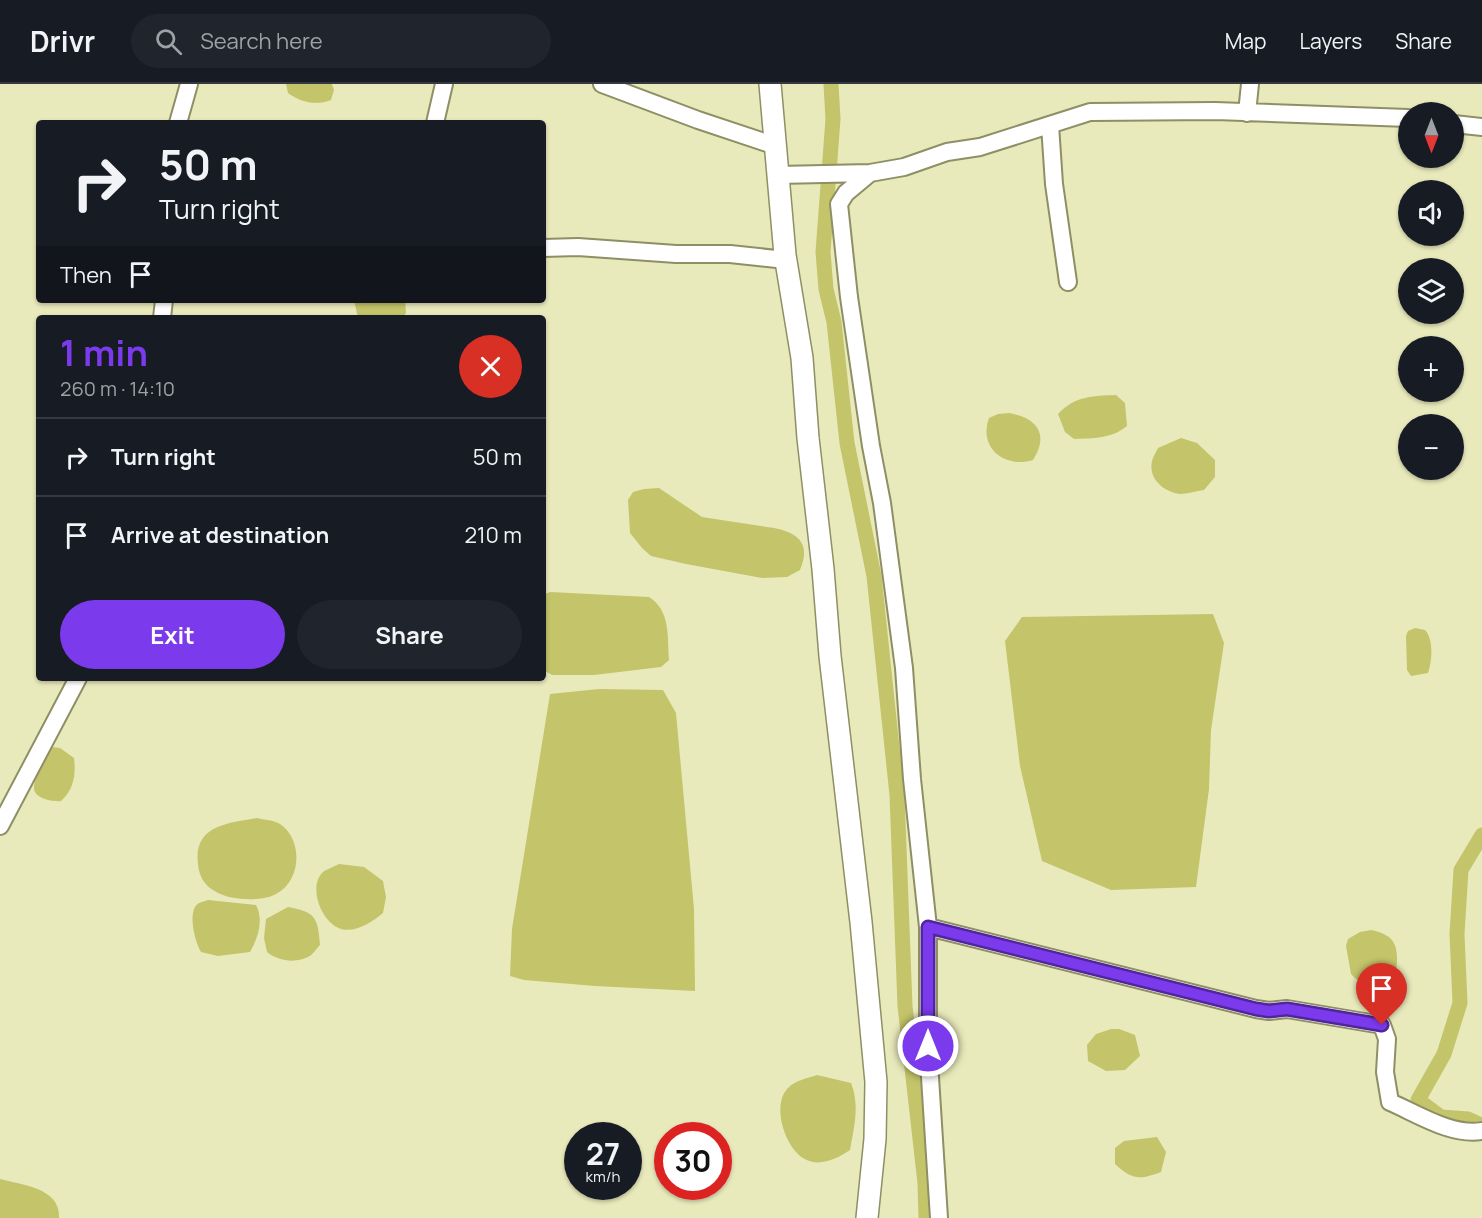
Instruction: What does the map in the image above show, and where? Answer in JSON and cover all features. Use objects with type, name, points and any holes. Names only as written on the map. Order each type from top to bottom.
[{"type":"street","points":[[179,120],[189,84]]},
{"type":"street","points":[[436,120],[444,84]]},
{"type":"street","points":[[602,84],[693,119],[776,146]]},
{"type":"street","points":[[770,84],[786,260],[802,358],[830,656],[861,921],[876,1082],[875,1139],[867,1218]]},
{"type":"street","points":[[1247,113],[1250,84]]},
{"type":"street","points":[[778,175],[870,173],[904,166],[947,152],[980,147],[1090,112],[1215,111],[1398,118]]},
{"type":"street","points":[[1050,125],[1054,184],[1068,282]]},
{"type":"street","points":[[1464,125],[1482,127]]},
{"type":"street","points":[[870,173],[846,193],[839,204],[851,309],[894,584],[928,927],[928,1046],[939,1218]]},
{"type":"street","points":[[546,248],[578,247],[676,254],[730,254],[786,260]]},
{"type":"street","points":[[0,826],[76,681]]},
{"type":"street","points":[[928,927],[1256,1009],[1269,1011],[1287,1009],[1382,1025],[1387,1040],[1385,1072],[1390,1102],[1447,1127],[1469,1133],[1482,1131]]},
{"type":"shaded area","points":[[286,84],[332,84],[334,90],[331,100],[320,103],[308,102],[288,93]]},
{"type":"shaded area","points":[[355,303],[405,303],[404,315],[357,315]]},
{"type":"shaded area","points":[[1116,395],[1125,403],[1127,426],[1108,436],[1095,438],[1074,439],[1065,432],[1058,414],[1064,408],[1084,398]]},
{"type":"shaded area","points":[[1009,413],[1027,419],[1038,428],[1040,442],[1033,460],[1023,462],[1004,459],[991,447],[987,438],[989,418]]},
{"type":"shaded area","points":[[1181,438],[1197,443],[1215,460],[1215,477],[1204,490],[1183,494],[1174,493],[1158,484],[1152,473],[1152,461],[1158,448]]},
{"type":"shaded area","points":[[659,488],[702,517],[774,528],[790,533],[800,541],[803,547],[803,561],[800,570],[787,577],[762,578],[651,556],[630,533],[628,500],[633,492]]},
{"type":"shaded area","points":[[550,592],[649,597],[656,603],[664,617],[668,634],[669,660],[661,667],[594,675],[552,675],[546,672],[546,594]]},
{"type":"shaded area","points":[[1213,614],[1224,643],[1211,730],[1209,789],[1196,887],[1111,890],[1042,861],[1020,766],[1005,641],[1022,617]]},
{"type":"shaded area","points":[[1415,628],[1425,630],[1428,634],[1431,657],[1428,673],[1411,676],[1407,670],[1406,636],[1408,631]]},
{"type":"shaded area","points":[[599,689],[663,690],[676,713],[694,909],[695,991],[595,986],[524,980],[510,976],[512,929],[550,694]]},
{"type":"shaded area","points":[[53,747],[60,748],[74,758],[73,781],[69,792],[61,801],[40,797],[34,787],[42,762]]},
{"type":"shaded area","points":[[257,818],[280,824],[293,839],[296,860],[291,880],[285,888],[270,897],[238,899],[218,893],[207,885],[200,874],[198,851],[201,841],[215,828],[224,824]]},
{"type":"shaded area","points":[[339,864],[364,867],[383,881],[386,897],[383,913],[358,928],[347,930],[334,925],[323,913],[319,904],[316,887],[318,879],[322,873]]},
{"type":"shaded area","points":[[208,900],[256,905],[260,917],[259,929],[250,952],[218,956],[201,952],[194,930],[193,912],[198,904]]},
{"type":"shaded area","points":[[288,907],[310,914],[318,928],[320,945],[310,956],[299,960],[287,960],[271,955],[267,952],[264,938],[266,919]]},
{"type":"shaded area","points":[[1371,930],[1380,932],[1391,939],[1396,949],[1397,964],[1396,972],[1386,979],[1367,982],[1351,974],[1346,946],[1348,939],[1360,932]]},
{"type":"shaded area","points":[[1119,1029],[1135,1035],[1140,1056],[1125,1070],[1106,1071],[1088,1061],[1087,1045],[1096,1034]]},
{"type":"shaded area","points":[[817,1075],[851,1083],[856,1108],[850,1150],[833,1159],[821,1162],[809,1161],[796,1153],[786,1136],[781,1115],[783,1095],[788,1088]]},
{"type":"shaded area","points":[[1157,1137],[1166,1152],[1161,1172],[1136,1177],[1126,1173],[1115,1164],[1115,1148],[1124,1141]]},
{"type":"shaded area","points":[[0,1179],[29,1186],[47,1194],[58,1208],[59,1218],[0,1218]]},
{"type":"waterway","points":[[831,84],[833,119],[823,252],[826,289],[834,322],[847,443],[874,576],[897,795],[905,1006],[925,1183],[926,1218]]},
{"type":"waterway","points":[[1481,1125],[1468,1119],[1441,1117],[1418,1100],[1444,1054],[1460,1003],[1457,934],[1461,870],[1482,835]]},
{"type":"route","points":[[928,1046],[928,927],[1256,1009],[1269,1011],[1287,1009],[1382,1025]]}]
